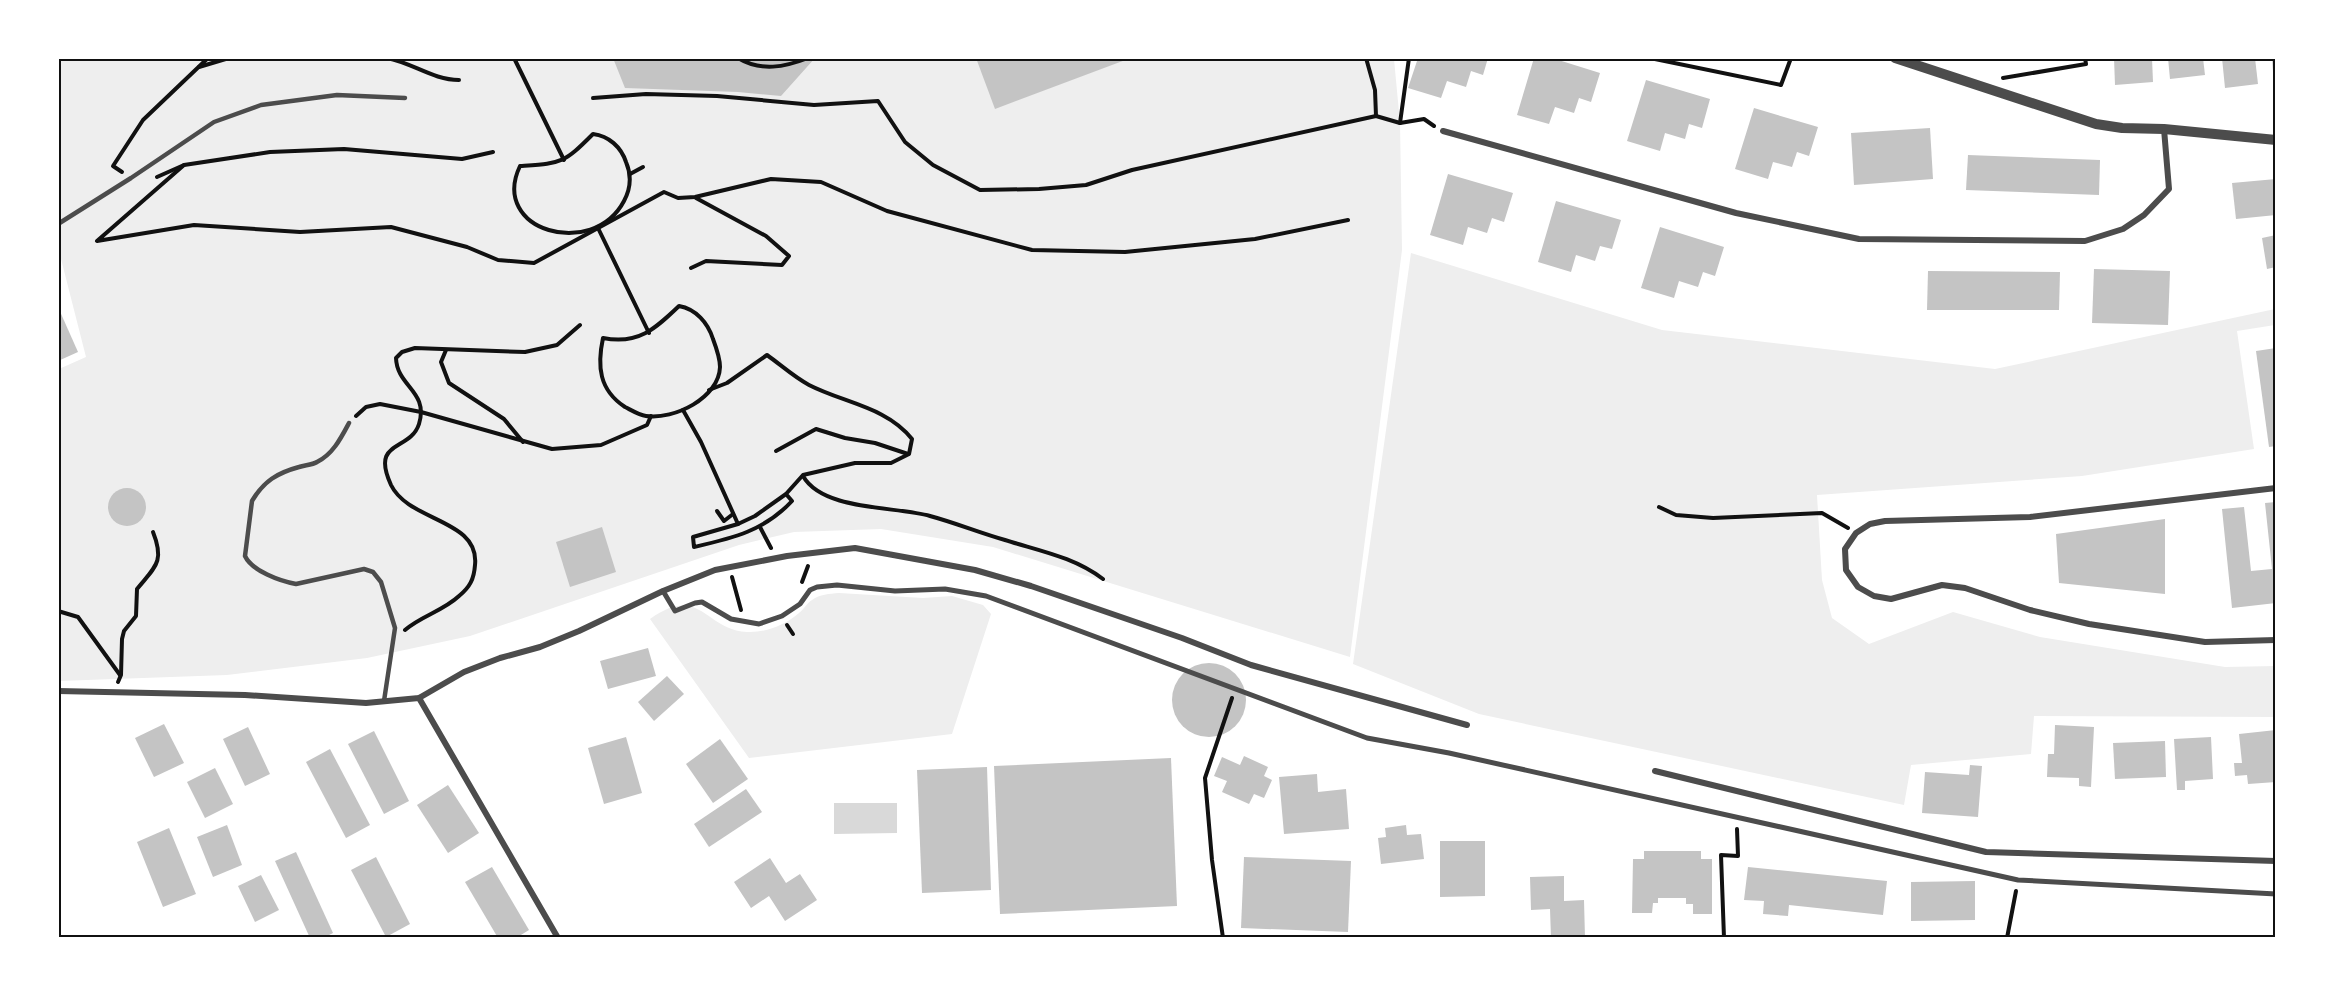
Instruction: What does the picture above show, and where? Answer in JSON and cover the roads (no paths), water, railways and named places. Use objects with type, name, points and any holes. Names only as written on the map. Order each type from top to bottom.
[{"type":"street","points":[[1895,58],[2096,124],[2276,140]]},
{"type":"street","points":[[1443,131],[1736,213],[1858,239],[2040,242],[2085,241],[2123,229],[2144,215],[2169,189],[2164,129]]},
{"type":"street","points":[[2276,488],[2030,517],[1885,520],[1870,524],[1856,533],[1845,549],[1846,570],[1858,587],[1874,596],[1891,599],[1942,585],[1965,588],[2030,610],[2089,624],[2205,642],[2276,640]]},
{"type":"street","points":[[58,691],[245,695],[366,703],[419,698],[464,672],[500,658],[540,647],[579,631],[688,580],[729,568],[787,556],[855,549],[975,570],[1064,597],[1251,665],[1467,725]]},
{"type":"street","points":[[663,591],[675,611],[702,602],[731,619],[759,624],[791,610],[817,586],[837,585],[895,591],[945,589],[986,596],[1367,738],[1449,753],[2018,880],[2276,894]]},
{"type":"street","points":[[419,698],[558,938]]},
{"type":"street","points":[[1655,771],[1986,852],[2276,861]]},
{"type":"lane","points":[[58,224],[214,122],[261,105],[337,95],[405,98]]},
{"type":"lane","points":[[349,423],[336,446],[316,463],[279,472],[264,483],[252,501],[245,556],[253,566],[286,582],[296,584],[364,569],[373,572],[381,582],[386,594],[395,628],[384,701]]}]
